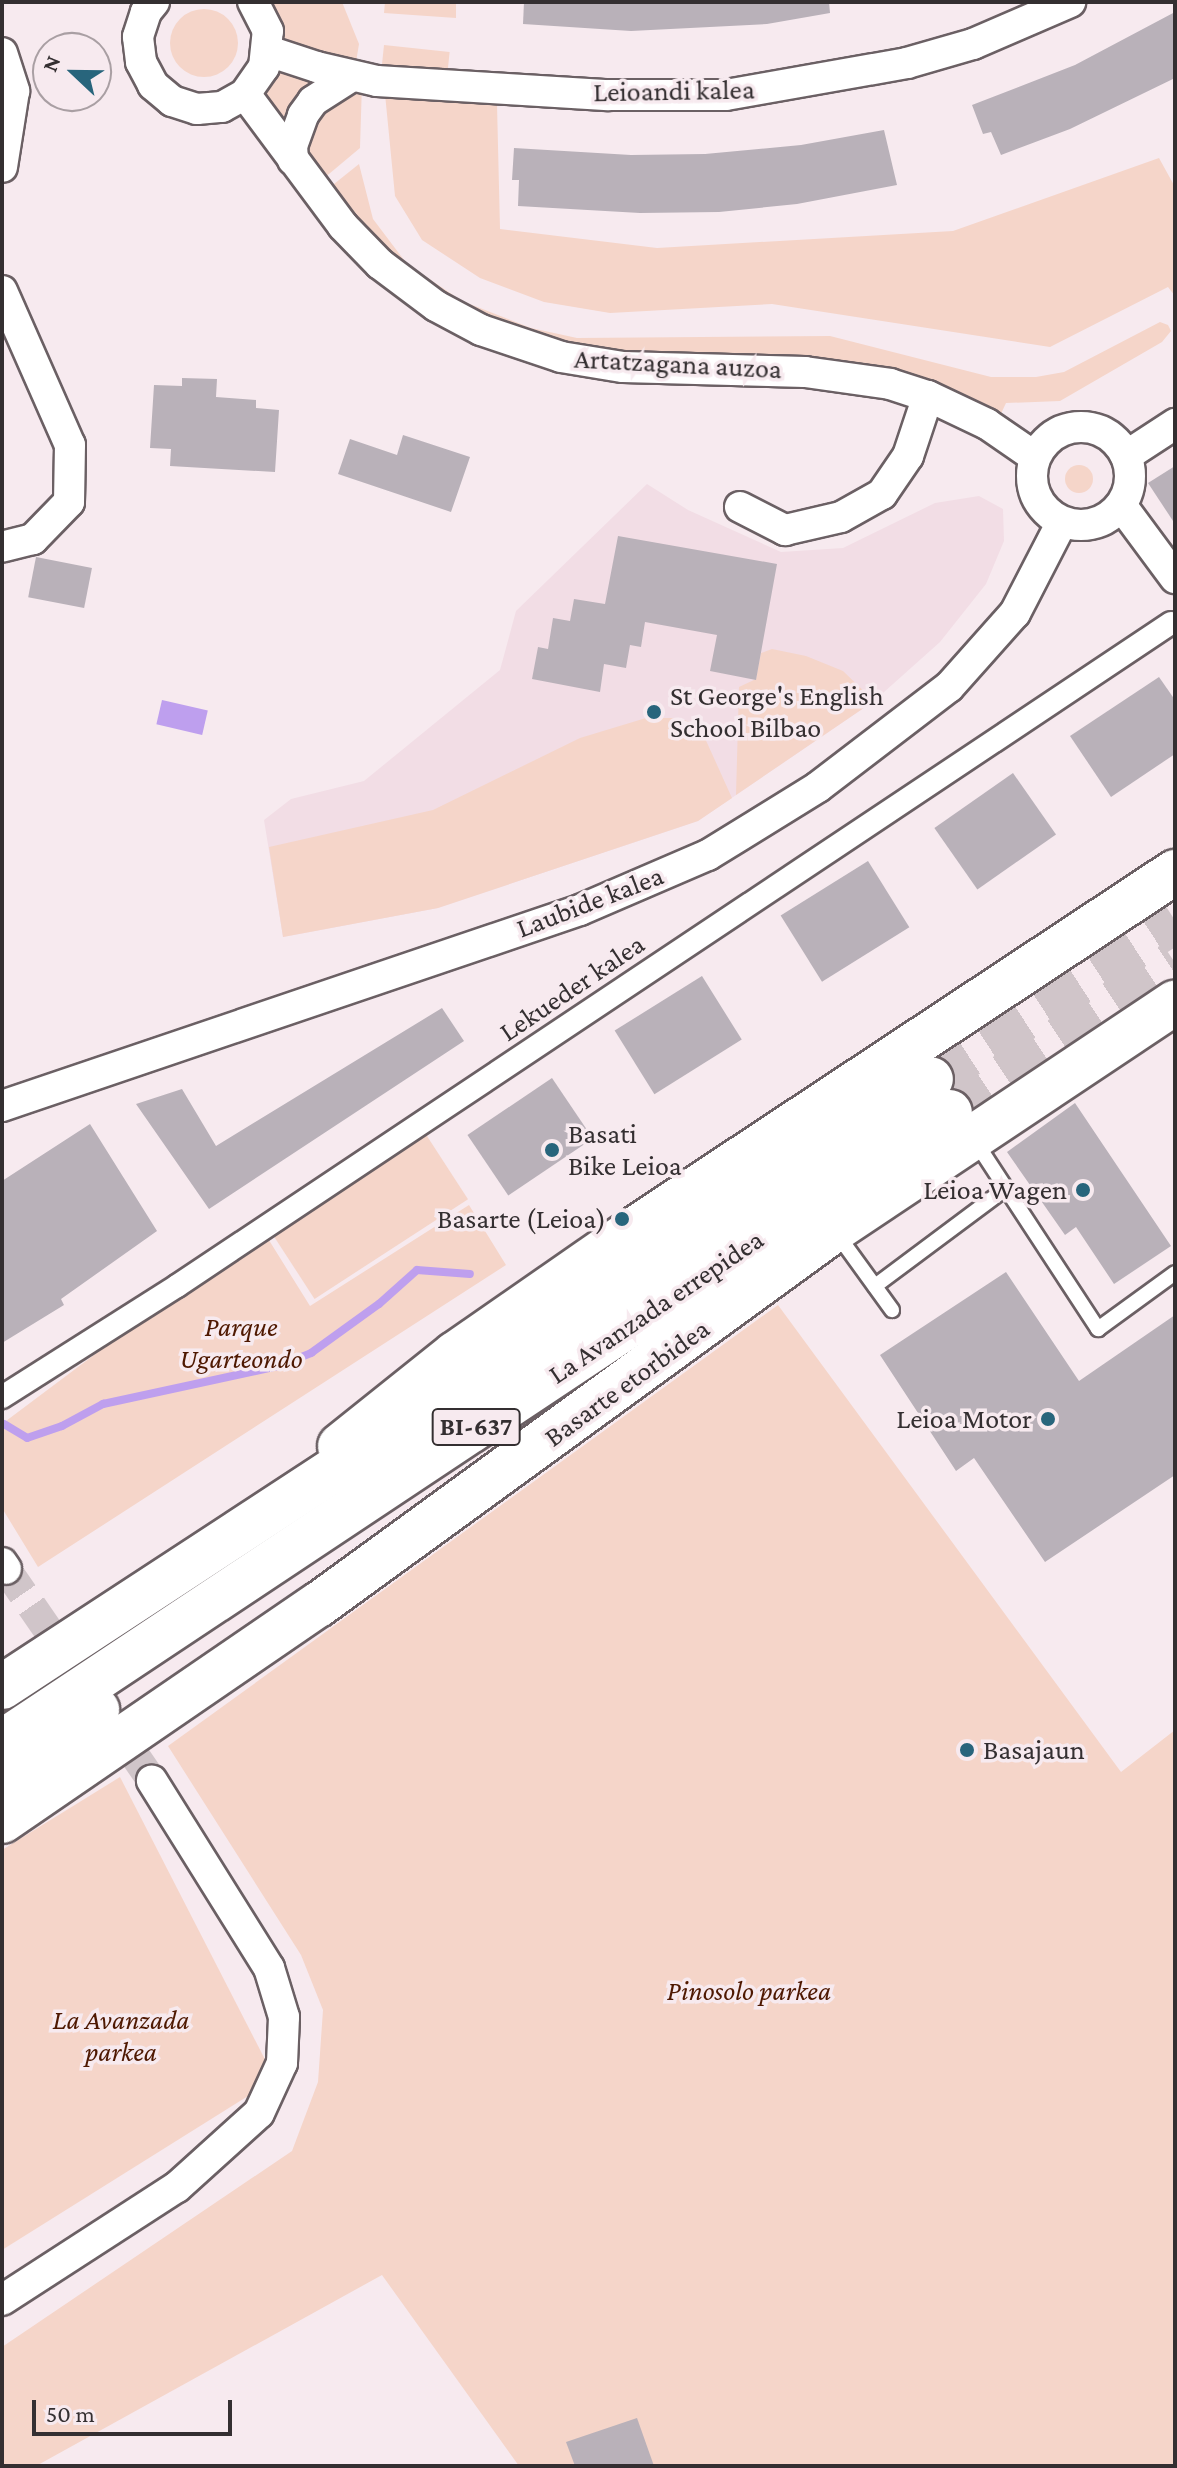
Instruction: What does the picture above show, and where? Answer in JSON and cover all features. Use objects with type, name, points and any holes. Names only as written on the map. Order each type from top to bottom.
[{"type":"main road","points":[[213,1548],[455,1354],[629,1233],[1175,872]]},
{"type":"main road","name":"Basarte etorbidea","points":[[2,1821],[318,1605],[834,1230],[951,1110],[1175,1003]]},
{"type":"main road","name":"La Avanzada errepidea","points":[[2,1687],[213,1548],[951,1110]]},
{"type":"main road","name":"La Avanzada errepidea","points":[[2,1742],[951,1110]]},
{"type":"main road","points":[[2,1786],[326,1527]]},
{"type":"main road","points":[[2,1672],[98,1623]]},
{"type":"street","points":[[154,2],[146,12],[138,37],[141,62],[153,85],[172,101],[197,109],[222,107],[245,94],[256,82],[268,51],[268,31],[253,2]]},
{"type":"street","name":"Leioandi kalea","points":[[268,51],[377,81],[609,95],[726,95],[907,63],[973,44],[1070,2]]},
{"type":"street","points":[[2,53],[14,91],[2,167]]},
{"type":"street","points":[[293,160],[292,146],[303,115],[313,101],[352,76]]},
{"type":"street","name":"Artatzagana auzoa","points":[[245,94],[343,226],[380,264],[436,306],[506,340],[561,357],[608,365],[805,372],[890,384],[928,396],[997,429],[1035,457]]},
{"type":"street","points":[[2,291],[70,445],[69,502],[33,539],[2,547]]},
{"type":"street","points":[[740,507],[785,530],[841,517],[882,494],[908,456],[928,396]]},
{"type":"street","points":[[1126,456],[1175,424]]},
{"type":"street","points":[[1072,428],[1104,433],[1126,456],[1128,490],[1121,505],[1094,524],[1062,522],[1049,514],[1033,488],[1035,457],[1057,433],[1072,428]]},
{"type":"street","points":[[1121,505],[1175,578]]},
{"type":"street","name":"Laubide kalea","points":[[2,1106],[580,910],[708,855],[818,787],[949,687],[1015,613],[1062,522]]},
{"type":"street","name":"Lekueder kalea","points":[[2,1397],[202,1270],[1171,623]]},
{"type":"street","points":[[2,2300],[177,2187],[259,2113],[282,2063],[284,2017],[269,1968],[152,1781]]},
{"type":"lane","points":[[951,1110],[1098,1329],[1175,1273]]},
{"type":"lane","points":[[875,1286],[1005,1189]]},
{"type":"lane","points":[[834,1230],[892,1310]]},
{"type":"shaded area","name":"St George's English School Bilbao","points":[[647,484],[688,510],[781,552],[843,548],[935,503],[979,496],[1003,509],[1004,541],[986,584],[940,642],[874,701],[698,821],[438,908],[283,937],[264,820],[291,799],[364,781],[500,670],[516,611]]},
{"type":"shaded area","points":[[162,700],[208,711],[202,735],[156,724]]},
{"type":"green space","points":[[260,2],[342,2],[359,44],[355,68],[275,46]]},
{"type":"green space","points":[[385,2],[456,2],[456,18],[384,13]]},
{"type":"green space","points":[[204,9],[228,19],[238,43],[228,67],[204,77],[180,67],[170,43],[180,19]]},
{"type":"green space","points":[[384,45],[450,52],[448,72],[382,65]]},
{"type":"green space","points":[[273,60],[336,77],[286,143],[251,96]]},
{"type":"green space","points":[[362,83],[360,148],[317,184],[300,136],[308,117]]},
{"type":"green space","points":[[385,94],[497,104],[500,229],[657,248],[953,231],[1159,158],[1175,187],[1175,296],[1168,287],[1050,347],[772,304],[610,313],[544,302],[480,278],[422,240],[395,196]]},
{"type":"green space","points":[[359,164],[373,219],[407,264],[462,301],[531,328],[577,338],[830,336],[991,377],[1036,377],[1064,372],[1160,322],[1168,325],[1171,331],[1162,342],[1060,401],[1006,403],[998,420],[899,379],[624,359],[534,343],[418,287],[324,192]]},
{"type":"green space","points":[[1079,465],[1089,469],[1093,479],[1089,489],[1079,493],[1069,489],[1065,479],[1069,469]]},
{"type":"green space","points":[[772,649],[806,656],[843,671],[874,701],[736,795],[739,687],[756,679],[761,653]]},
{"type":"green space","points":[[646,718],[678,718],[699,725],[732,798],[698,821],[438,908],[283,937],[269,847],[433,810],[580,738]]},
{"type":"green space","points":[[425,1133],[468,1199],[315,1299],[272,1233]]},
{"type":"green space","name":"Parque Ugarteondo","points":[[469,1205],[506,1265],[38,1567],[2,1508],[2,1424],[262,1229],[310,1306]]},
{"type":"green space","name":"Pinosolo parkea","points":[[778,1305],[1121,1772],[1175,1730],[1175,2466],[519,2466],[382,2275],[36,2466],[2,2466],[2,2347],[292,2151],[318,2082],[323,2010],[301,1955],[168,1746]]},
{"type":"green space","name":"La Avanzada parkea","points":[[120,1777],[275,2079],[2,2250],[2,1850]]},
{"type":"building","points":[[524,2],[829,2],[830,13],[767,24],[631,31],[523,24]]},
{"type":"building","points":[[1175,12],[1175,78],[1070,129],[1001,155],[991,132],[983,134],[972,105],[1075,65]]},
{"type":"building","points":[[884,130],[897,185],[797,204],[719,212],[640,213],[518,206],[519,180],[512,180],[514,148],[631,155],[705,154],[801,145]]},
{"type":"building","points":[[182,378],[217,379],[216,397],[256,400],[256,408],[279,410],[275,472],[170,466],[171,449],[150,448],[154,385],[182,386]]},
{"type":"building","points":[[403,435],[470,457],[451,512],[338,474],[350,439],[397,455]]},
{"type":"building","points":[[1175,466],[1175,524],[1148,483]]},
{"type":"building","points":[[618,536],[777,564],[756,680],[710,671],[717,635],[645,622],[641,647],[630,645],[626,668],[604,664],[600,692],[532,679],[538,647],[548,649],[553,618],[570,621],[574,599],[605,604]]},
{"type":"building","points":[[36,557],[92,568],[84,608],[28,597]]},
{"type":"building","points":[[1159,677],[1175,700],[1175,754],[1111,797],[1070,736]]},
{"type":"building","points":[[1013,773],[1056,834],[977,889],[934,828]]},
{"type":"building","points":[[868,861],[909,927],[822,982],[781,916]]},
{"type":"building","points":[[702,976],[742,1040],[654,1094],[615,1031]]},
{"type":"building","points":[[442,1008],[464,1041],[209,1209],[136,1104],[182,1089],[216,1146]]},
{"type":"building","points":[[552,1078],[593,1139],[508,1196],[467,1135]]},
{"type":"building","name":"Leioa Wagen","points":[[1075,1103],[1171,1246],[1114,1284],[1076,1227],[1065,1235],[1007,1152]]},
{"type":"building","points":[[90,1124],[157,1231],[61,1299],[64,1305],[2,1343],[2,1181]]},
{"type":"building","name":"Leioa Motor","points":[[1006,1272],[1079,1381],[1175,1315],[1175,1475],[1045,1562],[974,1458],[956,1471],[880,1355]]},
{"type":"building","points":[[637,2418],[654,2466],[575,2466],[566,2442]]},
{"type":"waterway","points":[[4,1424],[27,1438],[62,1426],[103,1404],[279,1366],[311,1353],[379,1304],[417,1270],[470,1274]]},
{"type":"tunnel","points":[[931,1079],[1175,921]]},
{"type":"tunnel","points":[[950,1112],[1175,962]]},
{"type":"tunnel","points":[[6,1569],[152,1781]]},
{"type":"place","name":"St George's English School Bilbao","points":[[654,712]]},
{"type":"place","name":"Basati Bike Leioa","points":[[552,1150]]},
{"type":"place","name":"Leioa Wagen","points":[[1083,1190]]},
{"type":"place","name":"Basarte (Leioa)","points":[[622,1219]]},
{"type":"place","name":"Leioa Motor","points":[[1048,1419]]},
{"type":"place","name":"Basajaun","points":[[967,1750]]}]
